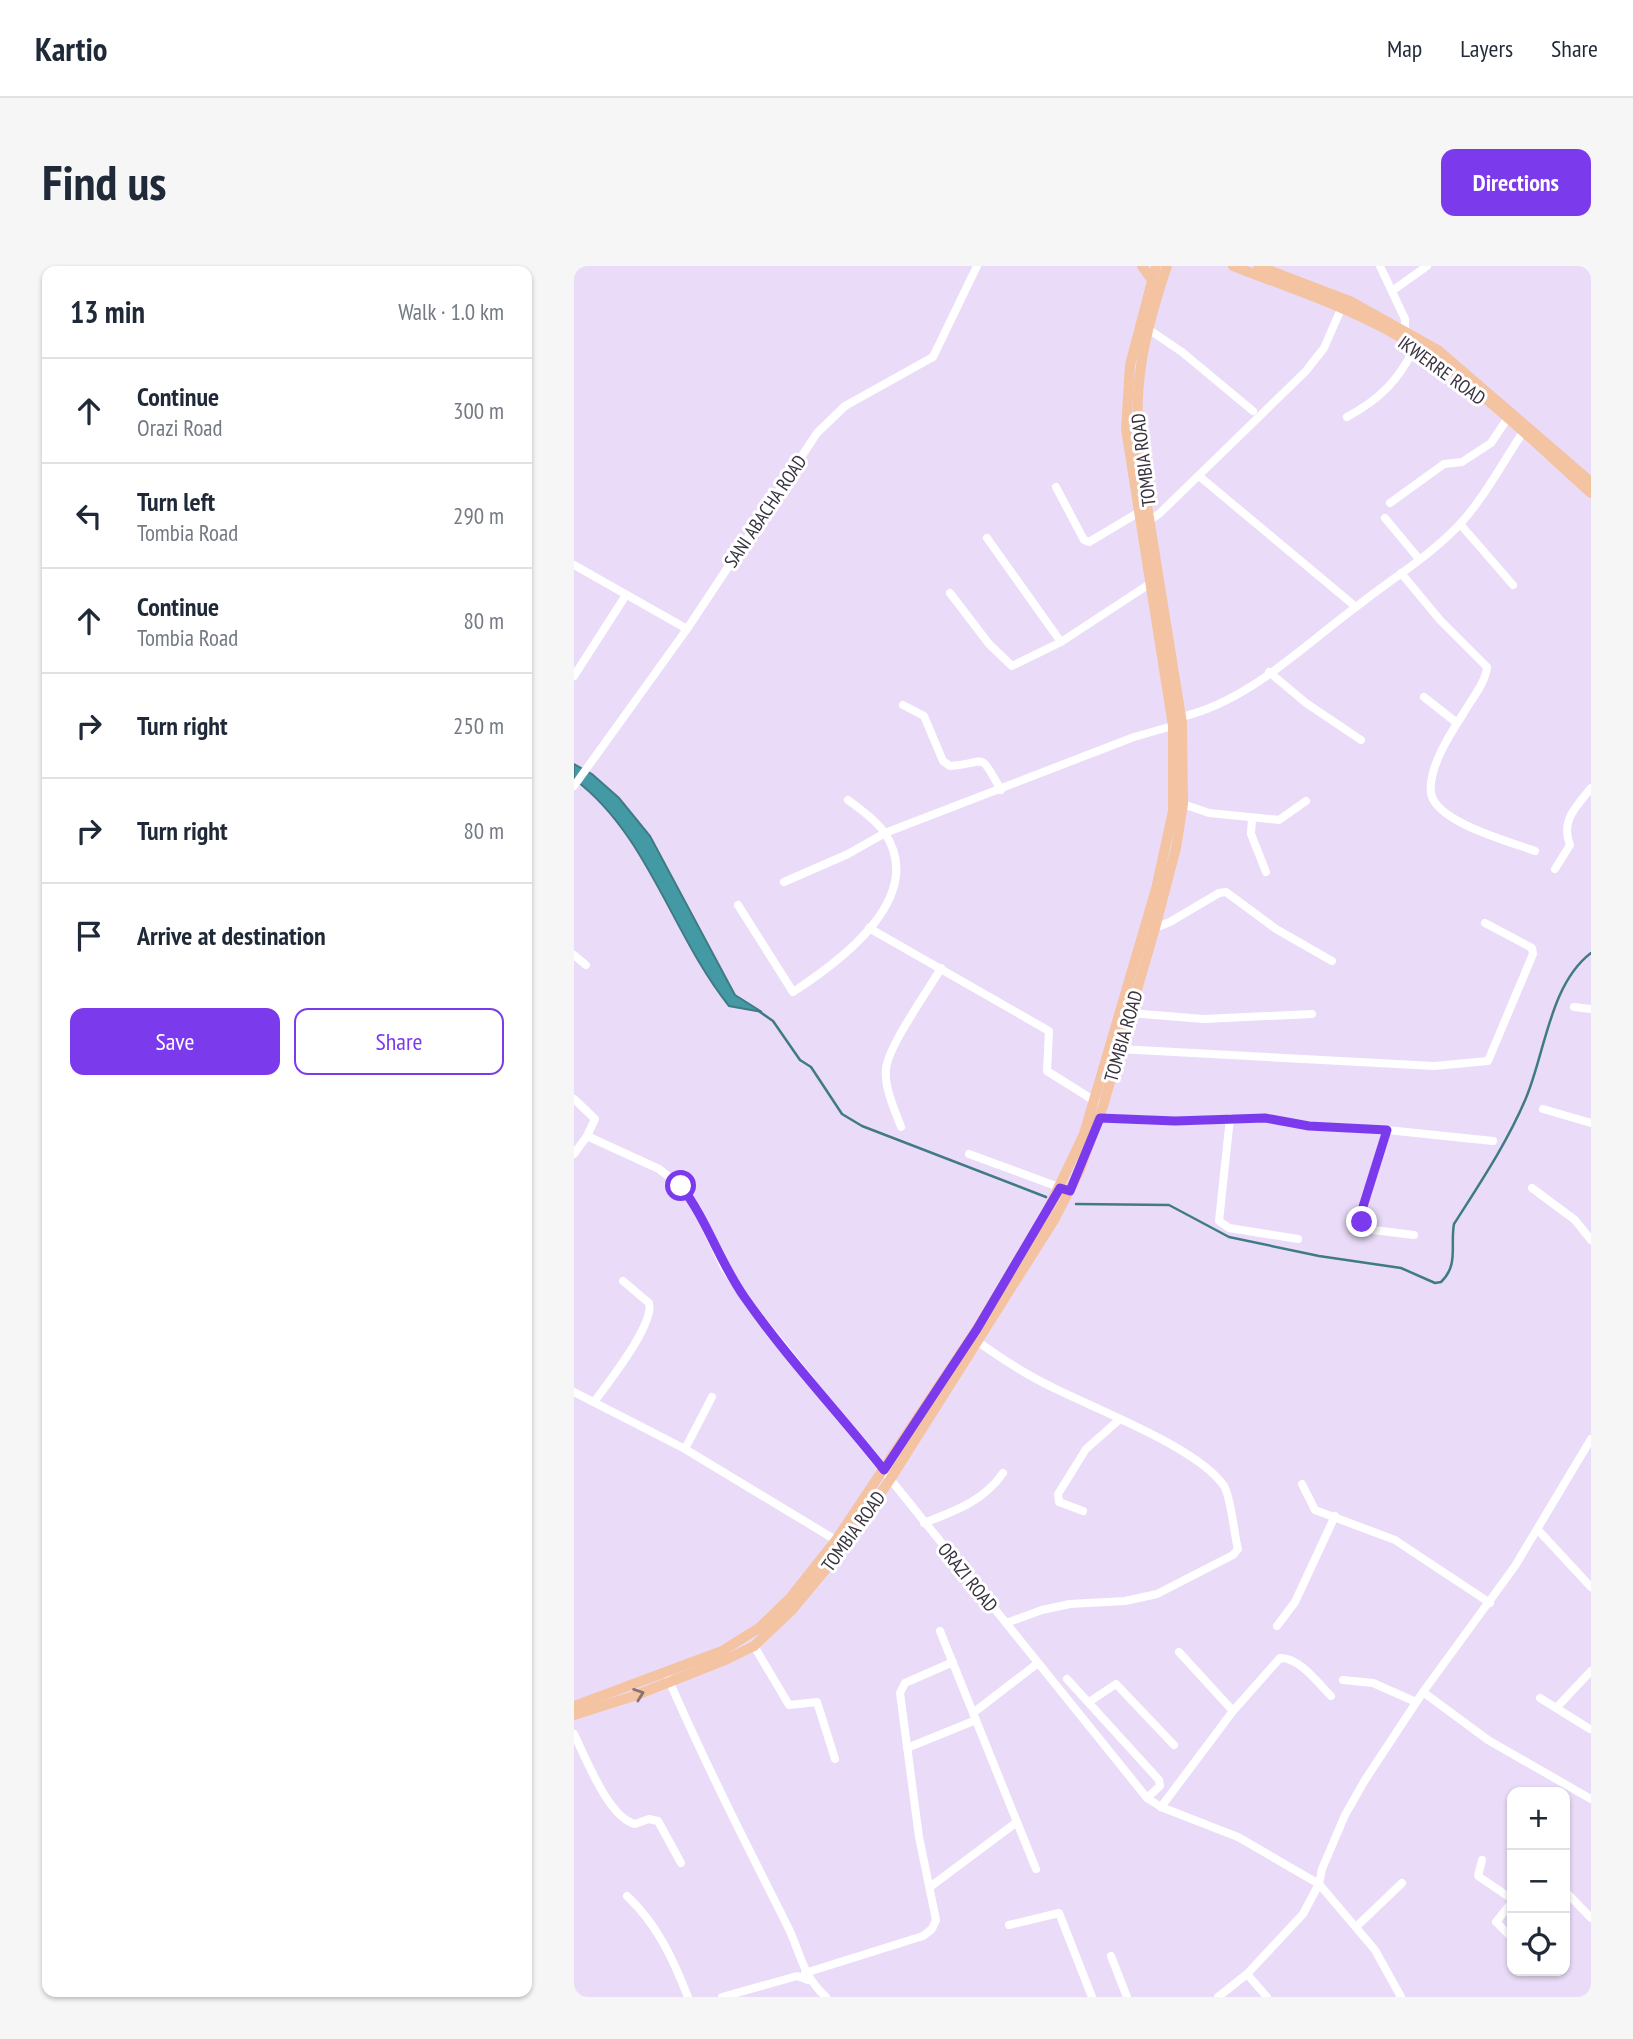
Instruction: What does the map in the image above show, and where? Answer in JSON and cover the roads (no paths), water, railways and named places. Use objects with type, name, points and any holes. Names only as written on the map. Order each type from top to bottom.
[{"type":"main road","points":[[1142,266],[1152,280]]},
{"type":"main road","name":"TOMBIA ROAD","points":[[1065,1189],[1119,1049],[1176,848],[1183,804],[1179,722],[1143,510],[1126,429],[1127,386],[1137,331],[1156,266]]},
{"type":"main road","name":"TOMBIA ROAD","points":[[1143,510],[1136,431],[1136,394],[1148,329],[1167,266]]},
{"type":"main road","name":"IKWERRE ROAD","points":[[1233,266],[1404,335],[1523,432],[1591,492]]},
{"type":"main road","name":"IKWERRE ROAD","points":[[1258,266],[1352,302],[1404,335],[1452,360],[1591,482]]},
{"type":"main road","name":"TOMBIA ROAD","points":[[574,1715],[754,1646],[792,1610],[887,1474],[975,1339],[1065,1189],[1100,1118],[1099,1103],[1169,837],[1179,722]]},
{"type":"main road","name":"TOMBIA ROAD","points":[[574,1706],[668,1677],[722,1651],[759,1628],[840,1543]]},
{"type":"street","name":"SANI ABACHA ROAD","points":[[574,786],[687,629],[817,433],[845,406],[933,357],[976,266]]},
{"type":"street","points":[[1380,266],[1405,319],[1404,335]]},
{"type":"street","points":[[1392,291],[1427,266]]},
{"type":"street","points":[[1145,523],[1199,476],[1315,361],[1332,333],[1341,309]]},
{"type":"street","points":[[1148,329],[1182,352],[1253,411]]},
{"type":"street","points":[[1346,417],[1373,403],[1393,385],[1415,346]]},
{"type":"street","points":[[1390,503],[1444,464],[1462,462],[1491,443],[1507,419]]},
{"type":"street","points":[[784,883],[848,854],[885,833],[1179,722],[1224,702],[1356,607],[1460,524],[1523,432]]},
{"type":"street","points":[[1199,476],[1356,607]]},
{"type":"street","points":[[1056,487],[1084,540],[1089,542],[1143,510]]},
{"type":"street","points":[[1385,519],[1419,559]]},
{"type":"street","points":[[1460,524],[1513,584]]},
{"type":"street","points":[[987,538],[1061,642]]},
{"type":"street","points":[[574,565],[687,629]]},
{"type":"street","points":[[1401,573],[1440,620],[1487,667],[1457,723],[1431,785],[1437,806],[1464,825],[1535,851]]},
{"type":"street","points":[[950,593],[989,644],[1012,666],[1061,642],[1155,580]]},
{"type":"street","points":[[574,676],[626,595]]},
{"type":"street","points":[[1269,672],[1306,703],[1361,740]]},
{"type":"street","points":[[1424,697],[1457,723]]},
{"type":"street","points":[[903,705],[924,716],[943,761],[950,766],[977,759],[984,762],[1002,790]]},
{"type":"street","points":[[1555,869],[1570,845],[1566,835],[1568,818],[1591,788]]},
{"type":"street","points":[[738,905],[793,992],[844,956],[869,928],[894,892],[894,860],[885,833],[848,800]]},
{"type":"street","points":[[1183,804],[1209,813],[1279,820],[1306,801]]},
{"type":"street","points":[[1252,819],[1251,834],[1266,873]]},
{"type":"street","points":[[1155,928],[1219,893],[1226,892],[1276,929],[1332,961]]},
{"type":"street","points":[[1119,1049],[1434,1066],[1488,1061],[1533,954],[1532,948],[1520,939],[1485,923]]},
{"type":"street","points":[[869,928],[1049,1031],[1047,1071],[1099,1103]]},
{"type":"street","points":[[574,955],[586,965]]},
{"type":"street","points":[[901,1127],[886,1081],[886,1068],[893,1049],[942,968]]},
{"type":"street","points":[[1574,1007],[1591,1009]]},
{"type":"street","points":[[1130,1013],[1204,1019],[1312,1014]]},
{"type":"street","points":[[574,1099],[595,1119],[574,1154]]},
{"type":"street","points":[[1543,1108],[1591,1123]]},
{"type":"street","points":[[1100,1118],[1175,1121],[1265,1118],[1309,1126],[1387,1130],[1493,1141]]},
{"type":"street","points":[[1230,1118],[1219,1221],[1229,1228],[1298,1239]]},
{"type":"street","points":[[1387,1130],[1361,1213],[1362,1222],[1373,1230],[1414,1235]]},
{"type":"street","name":"ORAZI ROAD","points":[[587,1136],[659,1169],[681,1186],[697,1209],[724,1267],[746,1300],[1147,1798],[1161,1807],[1238,1837],[1320,1884],[1375,1950],[1401,1997]]},
{"type":"street","points":[[969,1154],[1065,1189]]},
{"type":"street","points":[[1532,1188],[1575,1220],[1591,1240]]},
{"type":"street","points":[[594,1402],[639,1336],[651,1308],[649,1303],[623,1281]]},
{"type":"street","points":[[975,1339],[999,1358],[1050,1387],[1178,1449],[1222,1483],[1226,1488],[1238,1549],[1233,1555],[1157,1594],[1125,1601],[1070,1604],[1042,1610],[1006,1623]]},
{"type":"street","points":[[574,1392],[685,1449],[840,1543]]},
{"type":"street","points":[[685,1449],[712,1397]]},
{"type":"street","points":[[1083,1511],[1059,1502],[1058,1494],[1086,1449],[1119,1419]]},
{"type":"street","points":[[1218,1997],[1247,1974],[1303,1914],[1320,1884],[1322,1869],[1345,1815],[1416,1702],[1490,1603],[1538,1530],[1591,1439]]},
{"type":"street","points":[[924,1522],[971,1504],[990,1489],[1003,1473]]},
{"type":"street","points":[[1302,1484],[1315,1510],[1395,1540],[1490,1603]]},
{"type":"street","points":[[1277,1626],[1295,1602],[1335,1516]]},
{"type":"street","points":[[1538,1530],[1591,1587]]},
{"type":"street","points":[[940,1630],[1036,1869]]},
{"type":"street","points":[[754,1646],[789,1705],[817,1702],[835,1759]]},
{"type":"street","points":[[1179,1652],[1233,1711]]},
{"type":"street","points":[[1161,1807],[1233,1711],[1275,1662],[1283,1657],[1302,1667],[1331,1696]]},
{"type":"street","points":[[722,1997],[797,1976],[807,1977],[923,1936],[932,1929],[936,1920],[919,1838],[900,1700],[902,1687],[953,1662]]},
{"type":"street","points":[[907,1748],[975,1716],[1038,1663]]},
{"type":"street","points":[[1558,1706],[1590,1674]]},
{"type":"street","points":[[668,1677],[747,1848],[790,1930],[807,1977],[826,1997]]},
{"type":"street","points":[[1067,1679],[1159,1780],[1160,1786],[1147,1798]]},
{"type":"street","points":[[1343,1680],[1373,1683],[1416,1702]]},
{"type":"street","points":[[1088,1702],[1116,1684],[1174,1745]]},
{"type":"street","points":[[1423,1692],[1488,1740],[1591,1799]]},
{"type":"street","points":[[1540,1698],[1558,1706],[1590,1729]]},
{"type":"street","points":[[574,1734],[615,1810],[628,1822],[658,1821],[681,1863]]},
{"type":"street","points":[[930,1887],[1017,1822]]},
{"type":"street","points":[[1482,1860],[1478,1875],[1507,1896]]},
{"type":"street","points":[[1357,1926],[1402,1883]]},
{"type":"street","points":[[627,1896],[647,1915],[668,1951],[688,1997]]},
{"type":"street","points":[[1570,1896],[1591,1917]]},
{"type":"street","points":[[1507,1907],[1496,1922],[1507,1933]]},
{"type":"street","points":[[1009,1925],[1059,1913],[1092,1997]]},
{"type":"street","points":[[1111,1956],[1127,1997]]},
{"type":"street","points":[[1247,1974],[1267,1997]]},
{"type":"waterway","points":[[1076,1204],[1169,1205],[1229,1237],[1319,1256],[1401,1268],[1435,1283],[1441,1282],[1452,1262],[1454,1224],[1493,1163],[1519,1115],[1533,1080],[1550,1020],[1566,982],[1577,966],[1591,953]]},
{"type":"waterway","points":[[760,1012],[773,1021],[800,1060],[811,1067],[842,1114],[862,1126],[1046,1197]]}]
